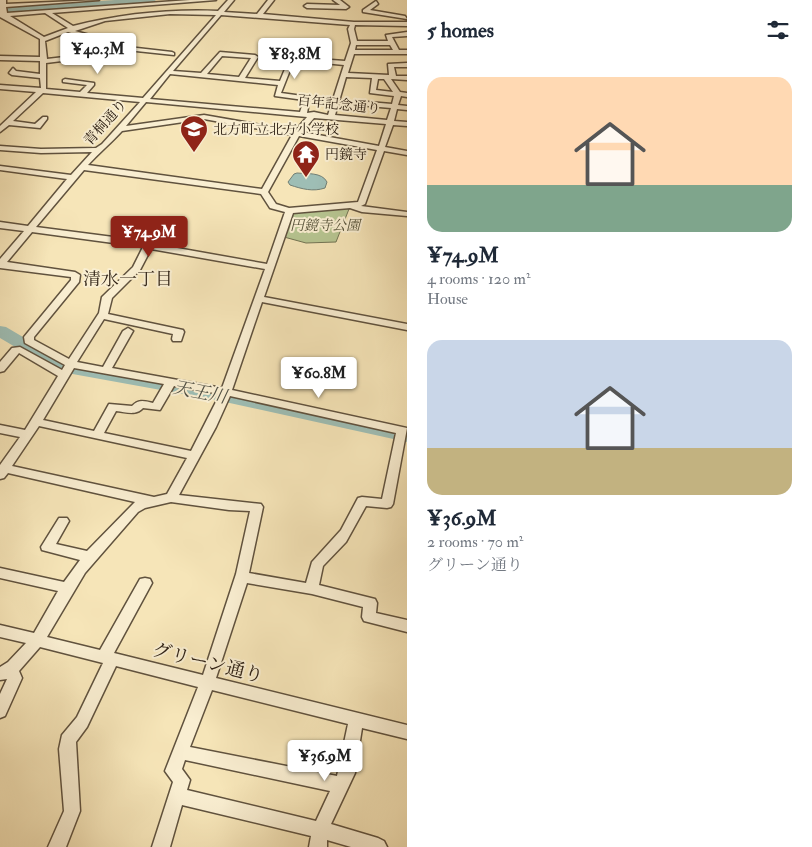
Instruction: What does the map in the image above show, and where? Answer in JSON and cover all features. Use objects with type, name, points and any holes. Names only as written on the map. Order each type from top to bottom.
[{"type":"street","points":[[2,15],[2,5],[96,0]]},
{"type":"street","points":[[106,0],[119,17]]},
{"type":"street","points":[[2,15],[213,0]]},
{"type":"street","name":"青桐通り","points":[[0,264],[82,167],[98,150],[105,146],[231,0]]},
{"type":"street","points":[[259,15],[271,0]]},
{"type":"street","points":[[302,19],[303,13],[311,0]]},
{"type":"street","points":[[336,0],[344,8],[344,23]]},
{"type":"street","points":[[365,10],[376,2]]},
{"type":"street","points":[[363,3],[365,10]]},
{"type":"street","points":[[307,6],[354,9]]},
{"type":"street","points":[[365,10],[407,19]]},
{"type":"street","points":[[0,58],[44,60],[76,58],[77,53],[95,36],[71,30],[47,12]]},
{"type":"street","points":[[44,39],[119,17],[220,14],[259,15],[353,24],[407,24]]},
{"type":"street","points":[[2,15],[44,39]]},
{"type":"street","points":[[331,116],[347,62],[352,52],[354,43],[351,29],[353,24]]},
{"type":"street","points":[[51,28],[60,33]]},
{"type":"street","points":[[397,52],[388,36],[407,34]]},
{"type":"street","points":[[0,130],[43,88],[44,60],[42,41],[44,39]]},
{"type":"street","points":[[354,43],[391,43]]},
{"type":"street","points":[[88,44],[172,54]]},
{"type":"street","points":[[352,52],[407,52]]},
{"type":"street","points":[[203,75],[220,54],[255,57],[241,79]]},
{"type":"street","points":[[303,113],[308,98],[277,95],[294,58],[347,62]]},
{"type":"street","points":[[82,167],[264,192],[273,206],[289,211],[362,204],[398,94],[390,78],[390,64],[407,65]]},
{"type":"street","points":[[13,70],[12,73],[44,76]]},
{"type":"street","points":[[168,72],[282,82]]},
{"type":"street","points":[[343,75],[407,78]]},
{"type":"street","points":[[376,77],[372,92],[407,96]]},
{"type":"street","points":[[0,81],[43,88]]},
{"type":"street","points":[[65,81],[92,84],[83,93]]},
{"type":"street","name":"百年記念通り","points":[[0,86],[43,88],[219,107],[303,113],[407,124]]},
{"type":"street","points":[[368,104],[407,108]]},
{"type":"street","points":[[204,118],[219,107]]},
{"type":"street","points":[[264,192],[296,134],[314,114]]},
{"type":"street","points":[[8,122],[37,126],[45,118]]},
{"type":"street","points":[[0,148],[52,152],[98,150],[98,147],[119,124],[128,118]]},
{"type":"street","points":[[118,129],[204,118],[407,153]]},
{"type":"street","points":[[0,168],[74,178]]},
{"type":"street","points":[[351,205],[362,210],[407,214]]},
{"type":"street","points":[[171,498],[210,427],[226,392],[289,211]]},
{"type":"street","points":[[0,225],[148,246],[270,267]]},
{"type":"street","points":[[148,246],[137,268],[107,297],[107,305],[103,316],[94,326],[36,422],[2,472],[156,502]]},
{"type":"street","points":[[0,264],[74,275],[76,278],[29,337],[29,341],[70,364],[226,392],[404,431],[387,504],[362,501],[339,542],[319,560],[313,573],[312,588]]},
{"type":"street","points":[[259,299],[407,327]]},
{"type":"street","points":[[103,316],[179,332],[176,339]]},
{"type":"street","points":[[106,370],[128,332]]},
{"type":"street","points":[[0,369],[16,350],[20,350],[64,375]]},
{"type":"street","points":[[96,435],[113,407],[135,410],[140,404],[156,407],[171,382]]},
{"type":"street","points":[[36,422],[194,456]]},
{"type":"street","points":[[0,429],[27,434]]},
{"type":"street","points":[[0,711],[15,678],[5,671],[29,651],[67,588],[91,557],[134,509],[141,504],[171,498],[229,506],[257,507],[252,536],[235,601],[208,682],[173,771],[182,780],[161,847]]},
{"type":"street","points":[[63,521],[47,547],[91,557]]},
{"type":"street","points":[[0,573],[67,588]]},
{"type":"street","points":[[241,577],[312,588],[370,603],[369,617],[407,626]]},
{"type":"street","points":[[57,847],[72,811],[67,749],[68,740],[82,722],[108,658],[145,583]]},
{"type":"street","name":"グリーン通り","points":[[0,632],[407,732]]},
{"type":"street","points":[[318,847],[320,830],[347,773],[356,720]]},
{"type":"street","points":[[180,752],[341,785]]},
{"type":"street","points":[[177,796],[320,830],[378,847]]},
{"type":"green space","name":"円鏡寺公園","points":[[338,207],[349,209],[336,242],[306,243],[284,237],[292,214],[295,212]]},
{"type":"water","points":[[297,173],[314,174],[322,177],[327,182],[325,188],[308,190],[290,185],[288,182]]},
{"type":"waterway","points":[[0,11],[152,0]]},
{"type":"waterway","name":"天王川","points":[[0,331],[62,367],[216,394],[407,436]]},
{"type":"place","name":"北方町立北方小学校","points":[[194,153]]},
{"type":"place","name":"円鏡寺","points":[[306,178]]},
{"type":"district","name":"清水一丁目","points":[[128,279]]}]
